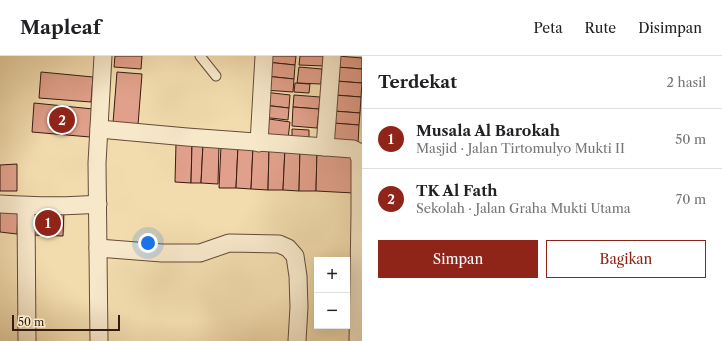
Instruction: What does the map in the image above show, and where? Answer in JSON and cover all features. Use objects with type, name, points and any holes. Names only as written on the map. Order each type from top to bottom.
[{"type":"street","points":[[99,341],[97,163],[103,56]]},
{"type":"street","points":[[260,143],[264,56]]},
{"type":"street","points":[[325,147],[332,56]]},
{"type":"street","points":[[99,129],[260,143],[353,149],[357,151],[360,159],[361,179],[358,341]]},
{"type":"street","points":[[0,204],[26,206],[74,206],[98,204]]},
{"type":"street","points":[[26,206],[26,341]]},
{"type":"street","points":[[98,248],[162,253],[200,253],[229,243],[279,244],[288,248],[295,256],[298,276],[299,307],[297,341]]},
{"type":"lane","points":[[200,56],[216,76]]},
{"type":"building","points":[[115,56],[142,56],[141,69],[114,67]]},
{"type":"building","points":[[267,56],[296,56],[295,65],[266,62]]},
{"type":"building","points":[[300,56],[324,56],[324,66],[299,65]]},
{"type":"building","points":[[338,56],[362,58],[362,69],[337,67]]},
{"type":"building","points":[[266,62],[295,65],[294,79],[265,76]]},
{"type":"building","points":[[299,67],[322,69],[321,84],[297,83]]},
{"type":"building","points":[[337,67],[362,69],[362,83],[336,81]]},
{"type":"building","points":[[41,72],[93,77],[91,102],[39,98]]},
{"type":"building","points":[[117,72],[142,74],[138,125],[113,123]]},
{"type":"building","points":[[265,76],[294,79],[293,92],[264,90]]},
{"type":"building","points":[[336,81],[362,83],[361,97],[335,95]]},
{"type":"building","points":[[295,83],[310,84],[309,93],[294,92]]},
{"type":"building","points":[[264,92],[290,95],[289,108],[263,105]]},
{"type":"building","points":[[294,95],[320,97],[319,109],[293,107]]},
{"type":"building","points":[[335,95],[361,97],[360,113],[334,111]]},
{"type":"building","points":[[34,103],[93,109],[90,137],[32,132]]},
{"type":"building","points":[[263,105],[289,108],[288,120],[262,117]]},
{"type":"building","points":[[293,107],[319,109],[317,128],[292,126]]},
{"type":"building","points":[[334,111],[360,113],[359,125],[333,123]]},
{"type":"building","points":[[269,119],[290,122],[288,139],[267,136]]},
{"type":"building","points":[[333,123],[359,125],[358,143],[332,141]]},
{"type":"building","points":[[292,129],[309,130],[309,138],[292,137]]},
{"type":"building","points":[[176,143],[192,144],[191,183],[175,182]]},
{"type":"building","points":[[192,144],[203,144],[201,183],[191,183]]},
{"type":"building","points":[[203,144],[219,145],[218,184],[201,183]]},
{"type":"building","points":[[221,146],[238,146],[236,188],[219,188]]},
{"type":"building","points":[[238,146],[253,147],[251,189],[236,188]]},
{"type":"building","points":[[253,147],[269,148],[268,190],[251,189]]},
{"type":"building","points":[[269,148],[285,148],[283,190],[268,190]]},
{"type":"building","points":[[285,148],[300,149],[299,191],[283,190]]},
{"type":"building","points":[[300,149],[317,150],[316,191],[299,191]]},
{"type":"building","points":[[317,150],[355,151],[354,193],[316,191]]},
{"type":"building","points":[[17,164],[17,191],[0,191],[0,165]]},
{"type":"building","points":[[0,209],[18,210],[17,234],[0,232]]},
{"type":"building","points":[[33,211],[64,211],[63,236],[33,235]]},
{"type":"place","name":"TK Al Fath","points":[[62,120]]},
{"type":"place","name":"Musala Al Barokah","points":[[48,223]]}]
